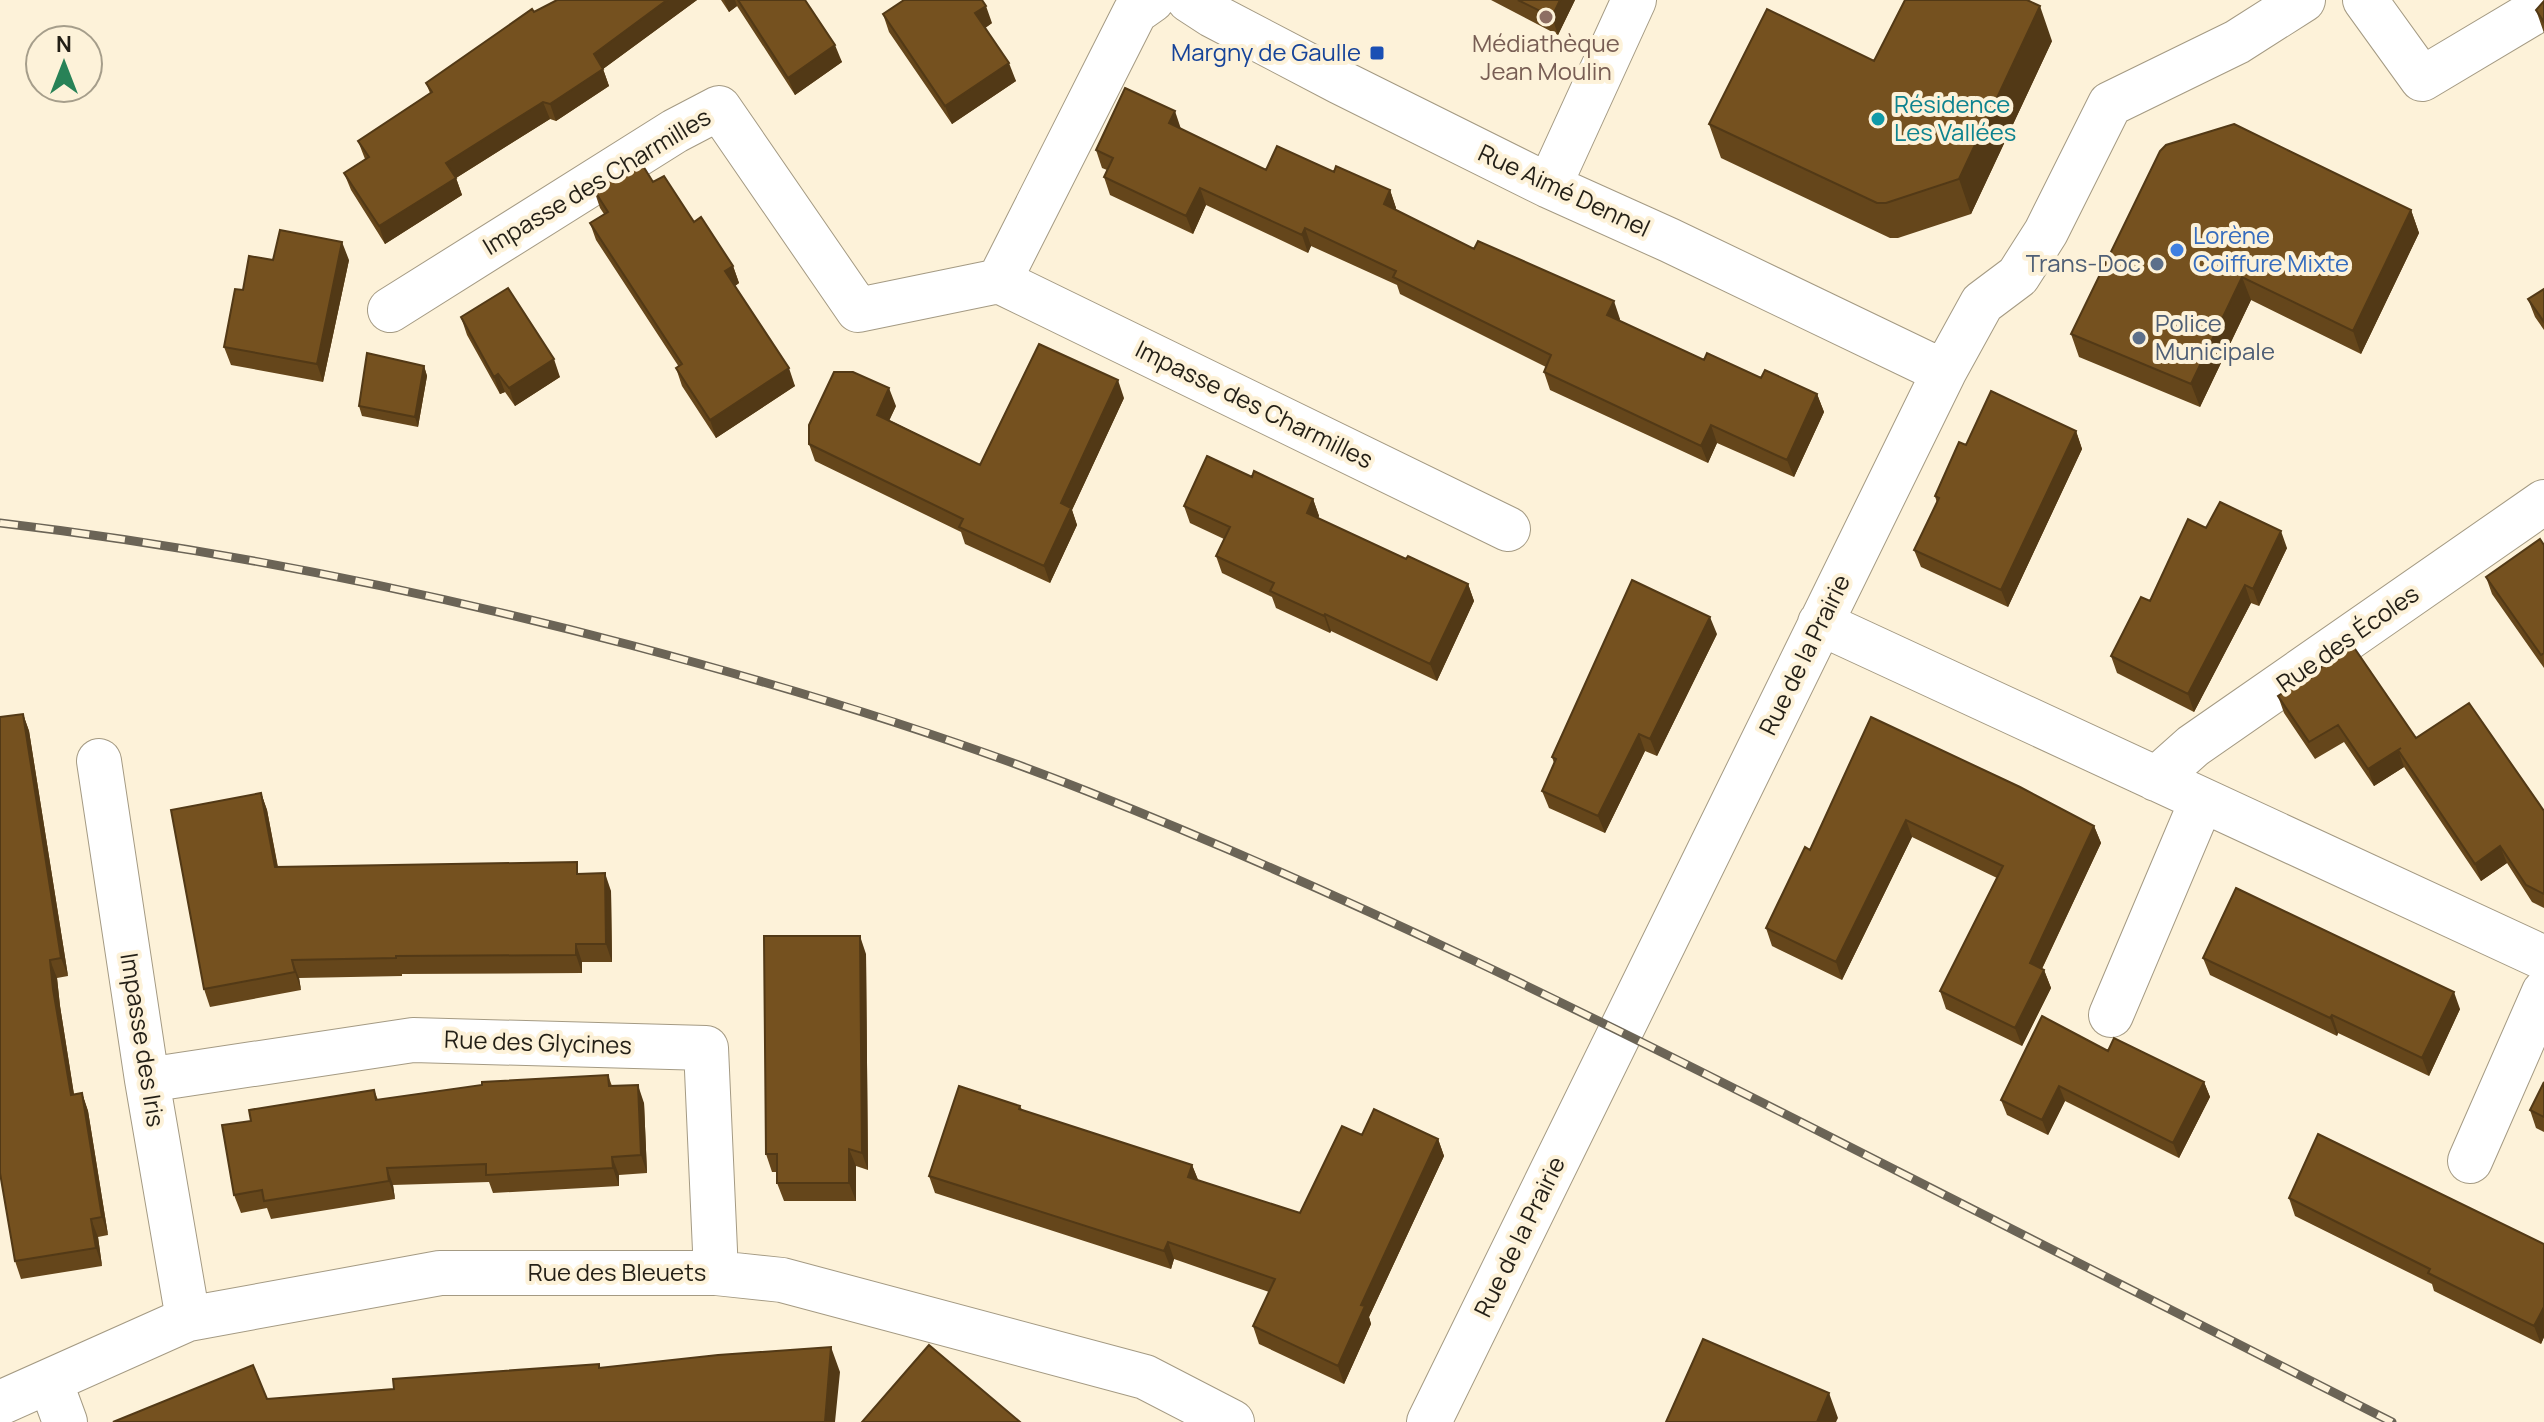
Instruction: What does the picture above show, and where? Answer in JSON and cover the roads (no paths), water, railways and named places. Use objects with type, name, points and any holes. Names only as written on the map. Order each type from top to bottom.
[{"type":"street","points":[[999,281],[1135,12],[1152,0]]},
{"type":"street","name":"Rue Aimé Dennel","points":[[1189,0],[1327,75],[1549,186],[1944,372]]},
{"type":"street","points":[[1549,186],[1634,0]]},
{"type":"street","name":"Rue de la Prairie","points":[[1429,1422],[1944,372],[1982,303],[2018,276],[2046,232],[2110,104],[2237,42],[2303,0]]},
{"type":"street","points":[[2365,0],[2422,79],[2531,14]]},
{"type":"street","name":"Impasse des Charmilles","points":[[390,310],[675,131],[719,108],[858,310],[999,281],[1508,529]]},
{"type":"street","name":"Rue des Écoles","points":[[2156,779],[2193,746],[2544,502]]},
{"type":"street","points":[[1820,623],[2544,958]]},
{"type":"street","name":"Impasse des Iris","points":[[99,761],[147,1080],[188,1319]]},
{"type":"street","points":[[2111,1015],[2202,800]]},
{"type":"street","points":[[2470,1161],[2544,992]]},
{"type":"street","name":"Rue des Glycines","points":[[147,1080],[413,1040],[706,1048],[716,1273]]},
{"type":"street","name":"Rue des Bleuets","points":[[0,1403],[188,1319],[440,1273],[716,1273],[782,1280],[1145,1377],[1232,1422]]},
{"type":"street","points":[[50,1381],[65,1422]]},
{"type":"railway","points":[[0,523],[240,558],[477,607],[634,646],[807,695],[1033,770],[1283,873],[1474,960],[2392,1422]]},
{"type":"place","name":"Médiathèque Jean Moulin","points":[[1546,17]]},
{"type":"place","name":"Margny de Gaulle","points":[[1377,53]]},
{"type":"place","name":"Résidence Les Vallées","points":[[1878,119]]},
{"type":"place","name":"Lorène Coiffure Mixte","points":[[2177,250]]},
{"type":"place","name":"Trans-Doc","points":[[2157,264]]},
{"type":"place","name":"Police Municipale","points":[[2139,338]]}]
